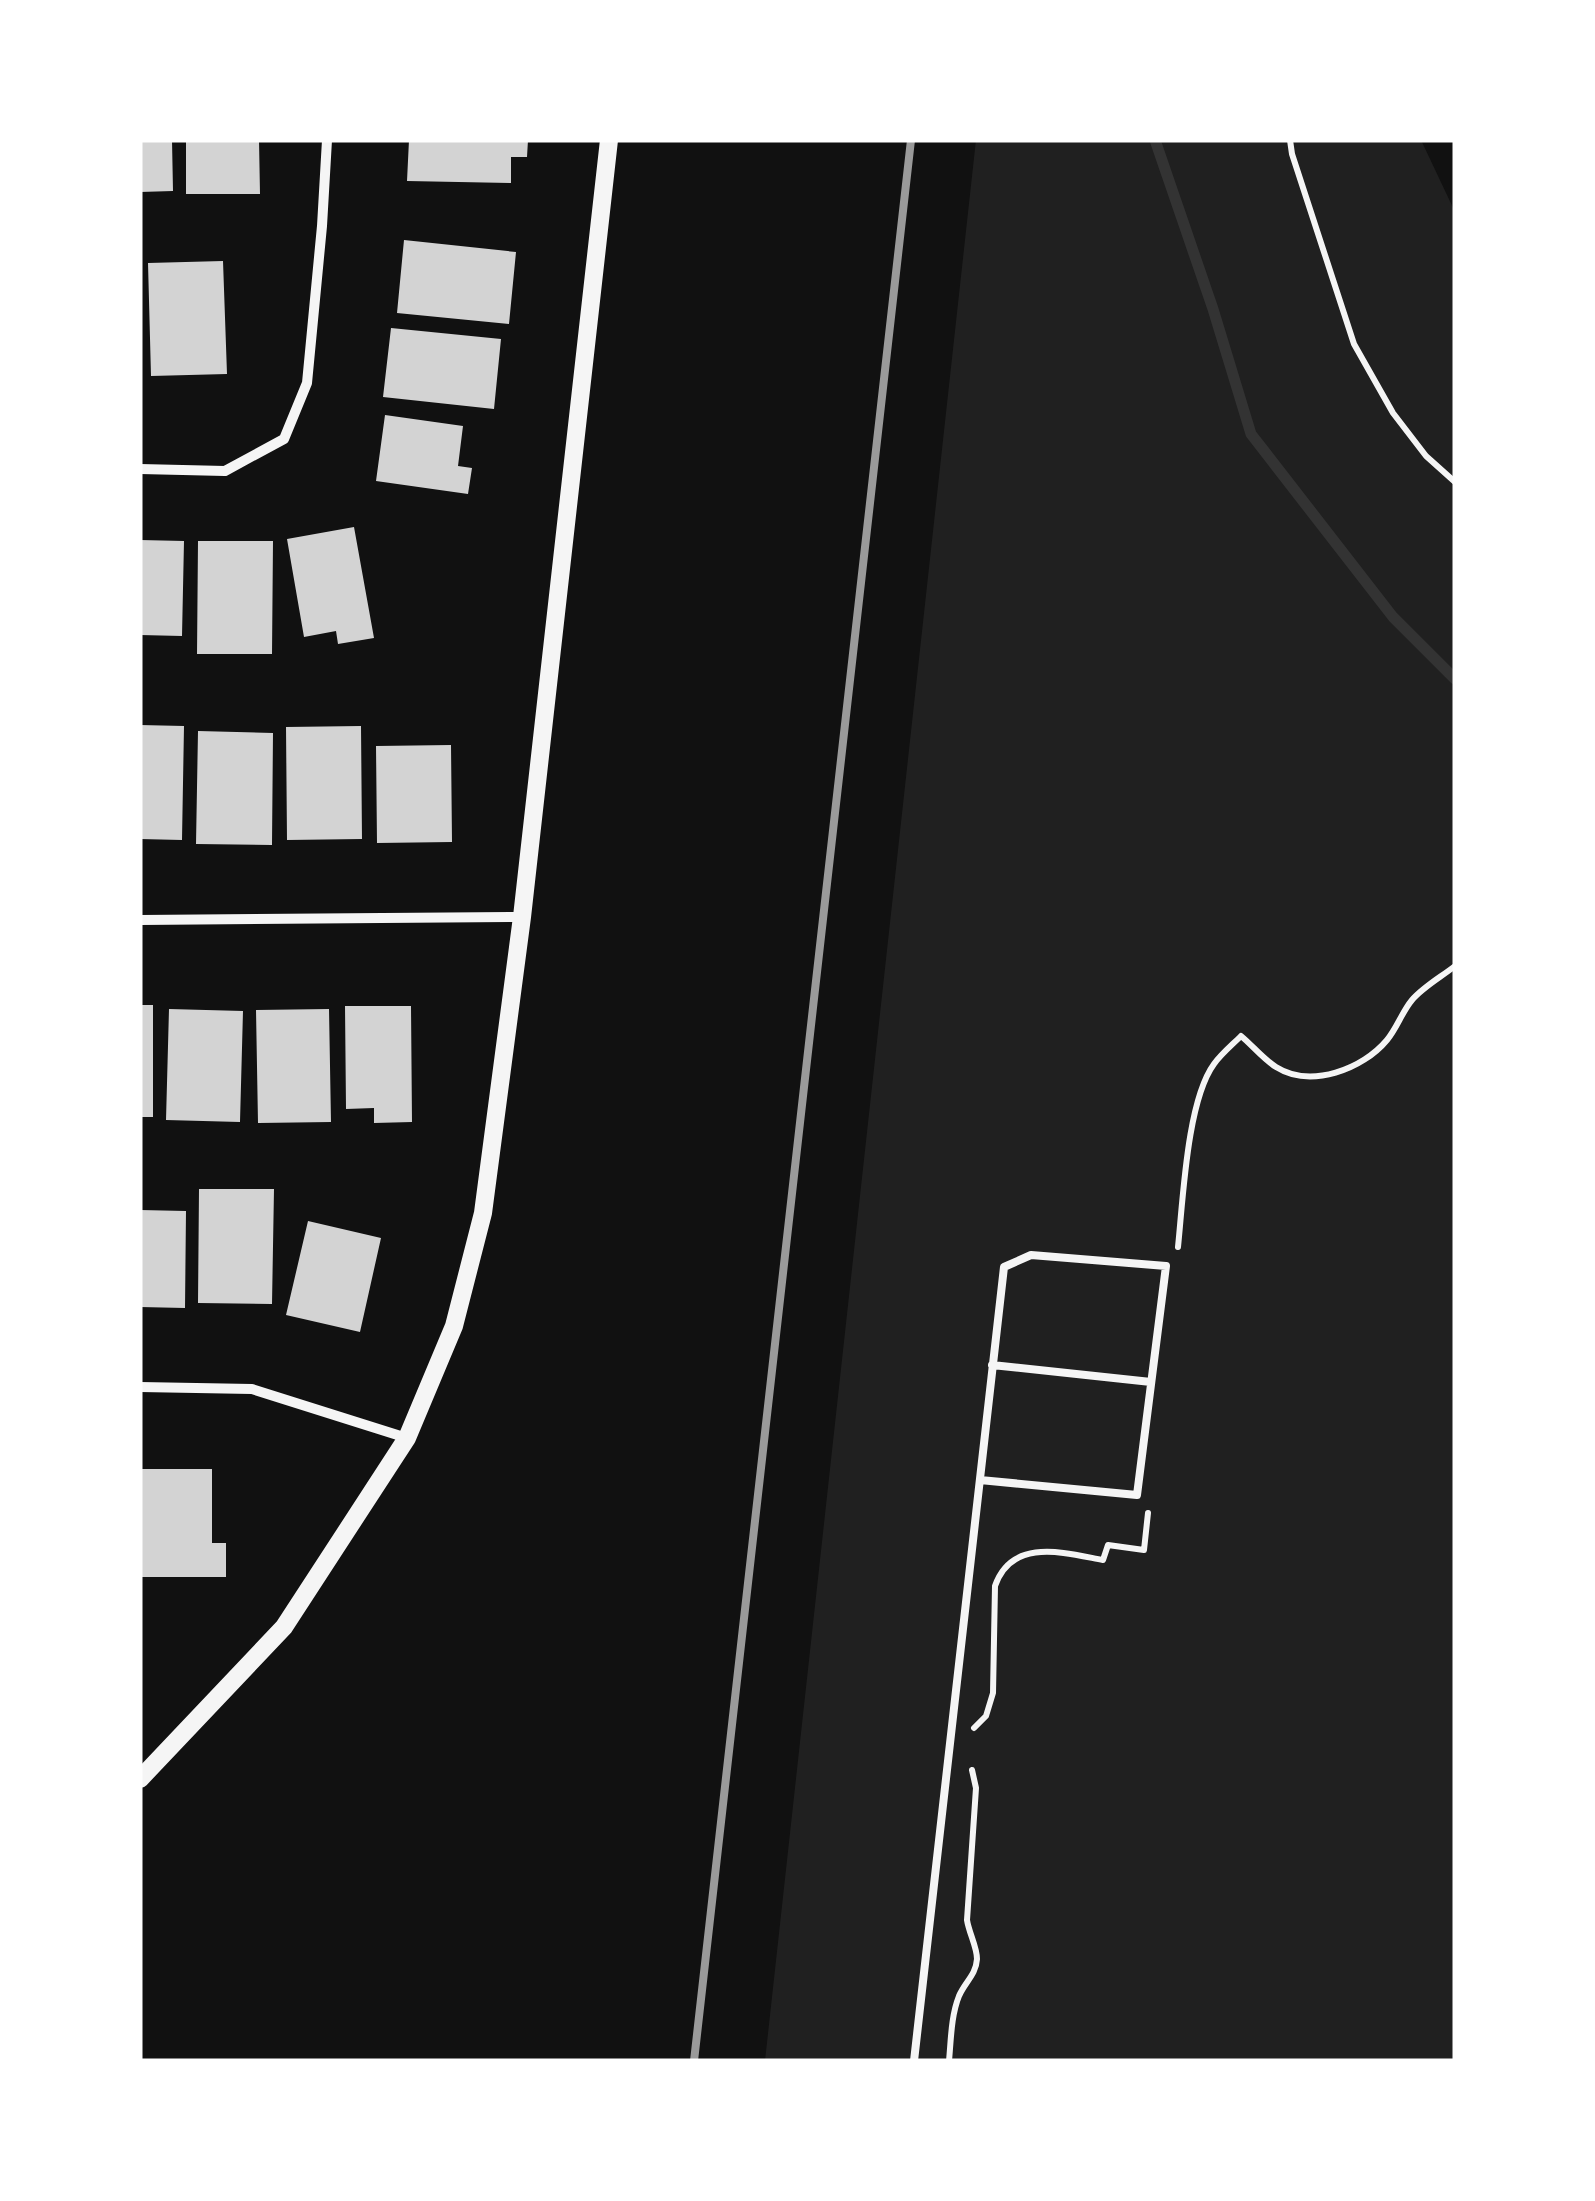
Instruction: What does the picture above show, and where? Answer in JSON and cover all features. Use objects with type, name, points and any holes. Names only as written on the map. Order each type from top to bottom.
[{"type":"street","points":[[140,470],[225,471],[284,439],[308,383],[326,140]]},
{"type":"street","points":[[140,1779],[284,1627],[407,1438],[454,1326],[483,1213],[522,916],[609,140]]},
{"type":"street","points":[[140,920],[522,916]]},
{"type":"street","points":[[140,1388],[252,1389],[407,1438]]},
{"type":"lane","points":[[914,2061],[1004,1267],[1031,1255],[1166,1266],[1137,1494],[980,1480]]},
{"type":"lane","points":[[992,1365],[1151,1382]]},
{"type":"path","points":[[1290,140],[1354,344],[1393,413],[1426,456],[1455,482]]},
{"type":"shaded area","points":[[976,140],[1421,140],[1455,212],[1455,2061],[765,2061]]},
{"type":"building","points":[[140,140],[172,140],[173,191],[140,192]]},
{"type":"building","points":[[186,140],[259,140],[260,194],[186,194]]},
{"type":"building","points":[[409,140],[528,140],[527,157],[511,157],[511,183],[407,181]]},
{"type":"building","points":[[404,240],[516,252],[509,324],[397,313]]},
{"type":"building","points":[[223,261],[227,374],[151,376],[148,263]]},
{"type":"building","points":[[391,328],[501,339],[494,409],[383,397]]},
{"type":"building","points":[[385,415],[463,426],[458,466],[472,468],[468,494],[376,481]]},
{"type":"building","points":[[354,527],[374,638],[338,644],[336,631],[304,637],[287,539]]},
{"type":"building","points":[[140,540],[184,541],[182,636],[140,635]]},
{"type":"building","points":[[198,541],[273,541],[272,654],[197,654]]},
{"type":"building","points":[[140,725],[184,726],[182,840],[140,839]]},
{"type":"building","points":[[361,726],[362,839],[287,840],[286,727]]},
{"type":"building","points":[[198,731],[273,733],[272,845],[196,844]]},
{"type":"building","points":[[451,745],[452,842],[377,843],[376,746]]},
{"type":"building","points":[[140,1005],[153,1005],[153,1117],[140,1117]]},
{"type":"building","points":[[345,1006],[411,1006],[412,1122],[374,1123],[374,1108],[346,1109]]},
{"type":"building","points":[[169,1009],[243,1011],[240,1122],[166,1120]]},
{"type":"building","points":[[329,1009],[331,1122],[258,1123],[256,1010]]},
{"type":"building","points":[[199,1189],[274,1189],[272,1304],[198,1303]]},
{"type":"building","points":[[140,1210],[186,1211],[185,1308],[140,1307]]},
{"type":"building","points":[[308,1221],[381,1238],[360,1332],[286,1315]]},
{"type":"building","points":[[140,1469],[212,1469],[212,1543],[226,1543],[226,1577],[140,1577]]},
{"type":"waterway","points":[[1155,140],[1251,434],[1393,617],[1455,679]]},
{"type":"railway","points":[[694,2061],[911,140]]}]
